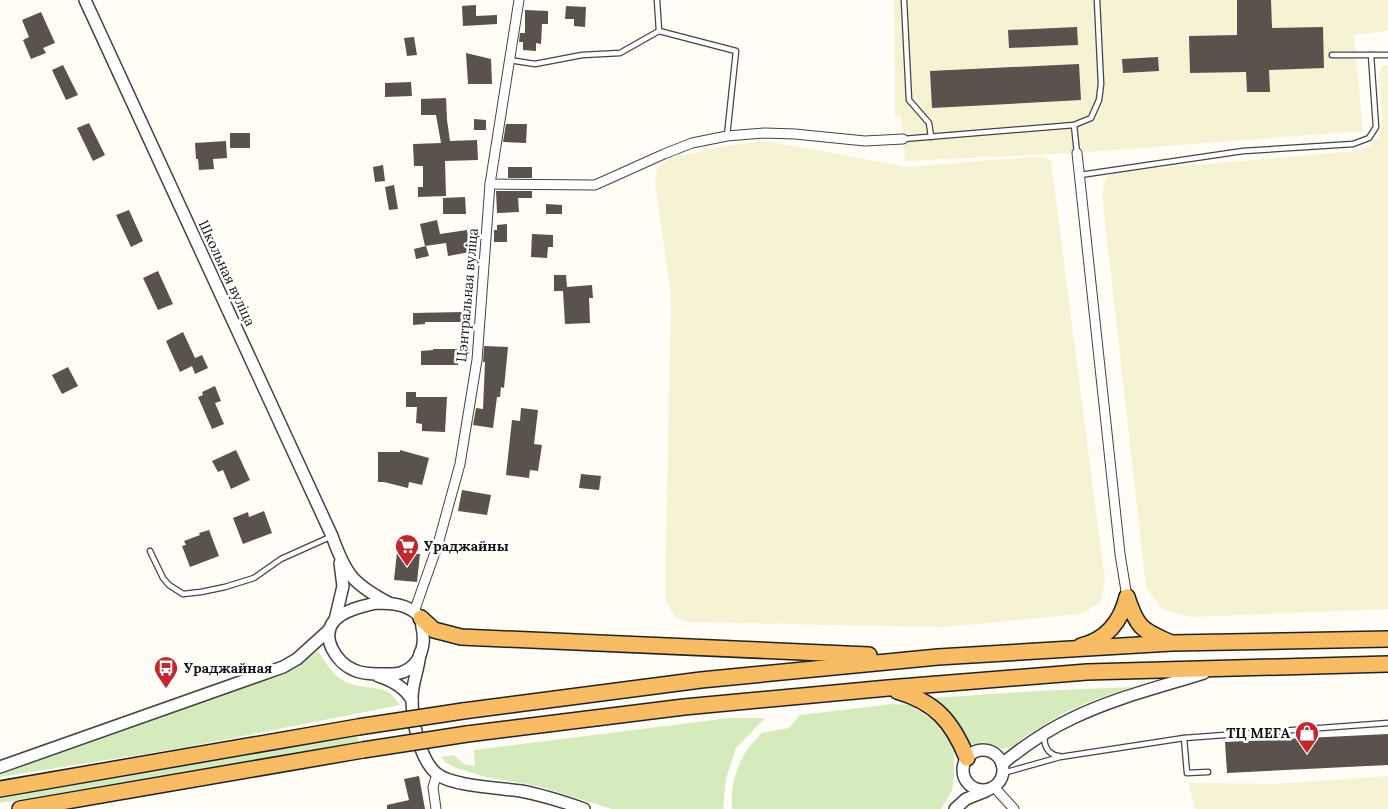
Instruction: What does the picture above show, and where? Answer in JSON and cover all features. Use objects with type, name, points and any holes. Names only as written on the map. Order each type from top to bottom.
[{"type":"highway","points":[[1127,597],[1138,624],[1147,633],[1172,643]]},
{"type":"highway","points":[[1068,650],[1085,645],[1108,631],[1118,622],[1124,611],[1127,597]]},
{"type":"highway","points":[[418,615],[434,630],[461,637],[842,655],[938,657]]},
{"type":"highway","points":[[0,789],[358,727],[462,711],[701,680],[938,657],[1172,643],[1388,638]]},
{"type":"highway","points":[[20,809],[467,734],[684,708],[888,688],[1087,672],[1388,664]]},
{"type":"highway","points":[[888,688],[915,696],[933,706],[960,741],[967,758]]},
{"type":"street","name":"Школьная вуліца","points":[[85,0],[332,536],[340,559]]},
{"type":"street","name":"Цэнтральная вуліца","points":[[418,615],[424,587],[460,464],[475,370],[490,184],[519,0]]},
{"type":"street","points":[[490,184],[595,185],[683,147],[727,136],[765,133],[865,141],[903,139]]},
{"type":"street","points":[[1077,153],[1120,554],[1127,597]]},
{"type":"street","points":[[340,559],[353,579],[367,591],[389,603]]},
{"type":"street","points":[[340,559],[343,586],[332,625],[331,647],[337,658],[355,671],[385,678],[399,687],[412,700]]},
{"type":"street","points":[[0,767],[283,667],[297,659],[332,625],[353,609],[389,603],[401,605],[418,615],[425,638],[420,653],[412,700],[420,746],[426,760],[437,774],[449,780],[522,792],[584,809]]},
{"type":"street","points":[[369,674],[395,674],[403,672],[413,666],[420,653]]},
{"type":"street","points":[[955,809],[966,799],[998,784],[1002,768],[1045,733],[1072,718],[1101,706],[1216,669]]},
{"type":"street","points":[[955,809],[962,792],[964,764],[967,758],[977,751],[984,750],[995,754],[1002,768]]},
{"type":"street","points":[[436,809],[433,787],[437,774]]},
{"type":"street","points":[[964,777],[972,788],[990,789],[1014,809]]},
{"type":"lane","points":[[657,0],[659,31]]},
{"type":"lane","points":[[904,0],[909,100],[929,123],[931,137]]},
{"type":"lane","points":[[903,139],[1074,125],[1092,118],[1099,100],[1101,84],[1097,0]]},
{"type":"lane","points":[[509,60],[535,64],[582,55],[620,53],[659,31],[736,50],[727,136]]},
{"type":"lane","points":[[1332,55],[1388,54]]},
{"type":"lane","points":[[1080,175],[1243,152],[1353,144],[1369,138],[1376,127],[1371,55]]},
{"type":"lane","points":[[1074,125],[1077,153]]},
{"type":"lane","points":[[150,551],[169,586],[183,594],[225,587],[254,578],[281,559],[332,536]]},
{"type":"lane","points":[[1002,768],[1184,738],[1388,724]]},
{"type":"lane","points":[[1045,733],[1046,748],[1052,755],[1060,757]]},
{"type":"lane","points":[[1184,738],[1187,773],[1208,772]]},
{"type":"shaded area","points":[[894,0],[1388,0],[1388,31],[1354,35],[1363,131],[1077,153],[905,161],[901,117],[895,116]]},
{"type":"shaded area","points":[[1388,65],[1388,609],[1191,617],[1162,609],[1147,589],[1145,578],[1102,195],[1105,182],[1109,175],[1136,170],[1357,151],[1369,146],[1379,136],[1383,117],[1379,79],[1381,66]]},
{"type":"shaded area","points":[[767,141],[908,167],[1042,156],[1051,161],[1105,582],[1100,603],[1081,614],[943,627],[686,622],[675,617],[665,599],[671,296],[655,182],[657,169],[668,159],[729,145]]},
{"type":"shaded area","points":[[1388,776],[1388,809],[1195,809],[1189,783],[1275,784]]},
{"type":"green space","points":[[318,651],[332,671],[344,681],[388,692],[400,705],[182,748],[0,777],[0,774],[295,669]]},
{"type":"green space","points":[[1133,687],[1091,701],[1060,715],[1024,737],[1013,747],[1001,749],[984,742],[970,745],[961,729],[934,698],[1037,691]]},
{"type":"green space","points":[[893,704],[909,705],[930,718],[948,735],[954,751],[954,777],[952,791],[941,809],[732,809],[733,788],[738,767],[746,752],[761,733],[789,728],[800,715]]},
{"type":"green space","points":[[729,718],[765,718],[736,748],[726,779],[723,809],[612,809],[538,786],[486,777],[456,768],[445,762],[441,757],[454,755],[464,764],[475,766],[474,750]]},
{"type":"green space","points":[[358,735],[359,742],[0,803],[0,798]]},
{"type":"building","points":[[1237,0],[1271,0],[1272,28],[1323,27],[1324,68],[1269,70],[1270,92],[1247,92],[1246,72],[1190,73],[1189,36],[1237,35]]},
{"type":"building","points":[[476,5],[476,16],[497,15],[497,24],[463,26],[462,6]]},
{"type":"building","points":[[566,6],[586,7],[585,27],[574,26],[574,19],[565,19]]},
{"type":"building","points":[[525,10],[548,11],[548,24],[542,24],[541,44],[536,43],[536,51],[523,50],[523,42],[519,42],[520,33],[525,33]]},
{"type":"building","points":[[41,12],[55,43],[43,48],[46,53],[31,59],[23,40],[29,37],[22,20]]},
{"type":"building","points":[[1077,27],[1078,45],[1009,48],[1008,30]]},
{"type":"building","points":[[414,37],[417,55],[407,56],[404,38]]},
{"type":"building","points":[[466,53],[491,59],[492,84],[468,84]]},
{"type":"building","points":[[1158,57],[1159,71],[1123,73],[1122,59]]},
{"type":"building","points":[[1079,64],[1081,100],[932,108],[930,71]]},
{"type":"building","points":[[63,65],[78,95],[66,100],[52,70]]},
{"type":"building","points":[[411,82],[412,96],[385,97],[385,83]]},
{"type":"building","points":[[446,98],[450,141],[477,140],[478,160],[445,161],[446,196],[418,197],[418,187],[423,187],[423,166],[414,166],[413,144],[441,143],[436,115],[421,115],[421,99]]},
{"type":"building","points":[[474,119],[486,120],[486,130],[474,130]]},
{"type":"building","points":[[89,123],[105,155],[93,161],[77,128]]},
{"type":"building","points":[[506,124],[527,124],[526,143],[503,142]]},
{"type":"building","points":[[230,133],[250,133],[250,148],[230,148]]},
{"type":"building","points":[[226,141],[227,158],[213,159],[214,169],[199,170],[195,143]]},
{"type":"building","points":[[383,165],[385,181],[375,182],[373,167]]},
{"type":"building","points":[[508,167],[532,167],[532,178],[508,178]]},
{"type":"building","points":[[394,185],[398,209],[389,210],[385,187]]},
{"type":"building","points":[[496,191],[532,191],[532,198],[518,198],[519,212],[497,213]]},
{"type":"building","points":[[465,197],[466,214],[443,214],[443,198]]},
{"type":"building","points":[[546,204],[562,205],[562,214],[546,214]]},
{"type":"building","points":[[129,210],[143,241],[131,247],[116,215]]},
{"type":"building","points":[[437,220],[440,234],[467,230],[470,252],[448,256],[446,243],[425,246],[420,224]]},
{"type":"building","points":[[507,224],[507,242],[494,242],[494,230],[497,230],[497,225]]},
{"type":"building","points":[[532,234],[553,235],[553,247],[548,247],[547,258],[531,257]]},
{"type":"building","points":[[426,246],[429,256],[416,259],[414,249]]},
{"type":"building","points":[[158,271],[173,304],[158,310],[143,278]]},
{"type":"building","points":[[554,275],[566,275],[567,287],[592,285],[593,298],[589,298],[590,323],[565,324],[563,291],[554,291]]},
{"type":"building","points":[[464,312],[464,322],[425,322],[425,324],[413,325],[413,313]]},
{"type":"building","points":[[183,332],[195,358],[202,355],[208,368],[195,374],[192,366],[180,372],[166,341]]},
{"type":"building","points":[[484,346],[508,347],[504,388],[501,387],[500,397],[497,397],[493,428],[473,425],[476,408],[483,409]]},
{"type":"building","points":[[458,349],[458,365],[421,365],[421,351]]},
{"type":"building","points":[[68,367],[78,386],[62,394],[52,375]]},
{"type":"building","points":[[215,386],[221,401],[215,403],[224,424],[212,429],[198,397],[203,395],[202,392]]},
{"type":"building","points":[[406,392],[416,392],[416,397],[447,397],[445,432],[422,431],[422,424],[416,423],[417,407],[406,407]]},
{"type":"building","points":[[521,408],[538,410],[534,444],[542,445],[538,471],[530,470],[529,478],[506,475],[512,420],[520,421]]},
{"type":"building","points":[[236,450],[250,480],[231,489],[223,470],[218,472],[212,461]]},
{"type":"building","points":[[400,450],[429,458],[422,485],[409,482],[408,488],[378,482],[378,452],[400,452]]},
{"type":"building","points":[[581,474],[601,476],[599,490],[579,488]]},
{"type":"building","points":[[462,490],[491,495],[487,515],[458,511]]},
{"type":"building","points":[[264,511],[272,533],[243,544],[233,518],[248,512],[249,517]]},
{"type":"building","points":[[209,530],[219,556],[190,567],[182,546],[186,545],[184,541]]},
{"type":"building","name":"Ураджайны","points":[[397,552],[420,554],[417,582],[394,580]]},
{"type":"building","name":"ТЦ МЕГА","points":[[1388,734],[1388,765],[1227,773],[1225,742]]},
{"type":"building","points":[[419,776],[425,809],[387,809],[387,805],[409,800],[404,779]]},
{"type":"place","name":"Ураджайны","points":[[407,567]]},
{"type":"place","name":"Ураджайная","points":[[166,689]]},
{"type":"place","name":"ТЦ МЕГА","points":[[1307,754]]}]
